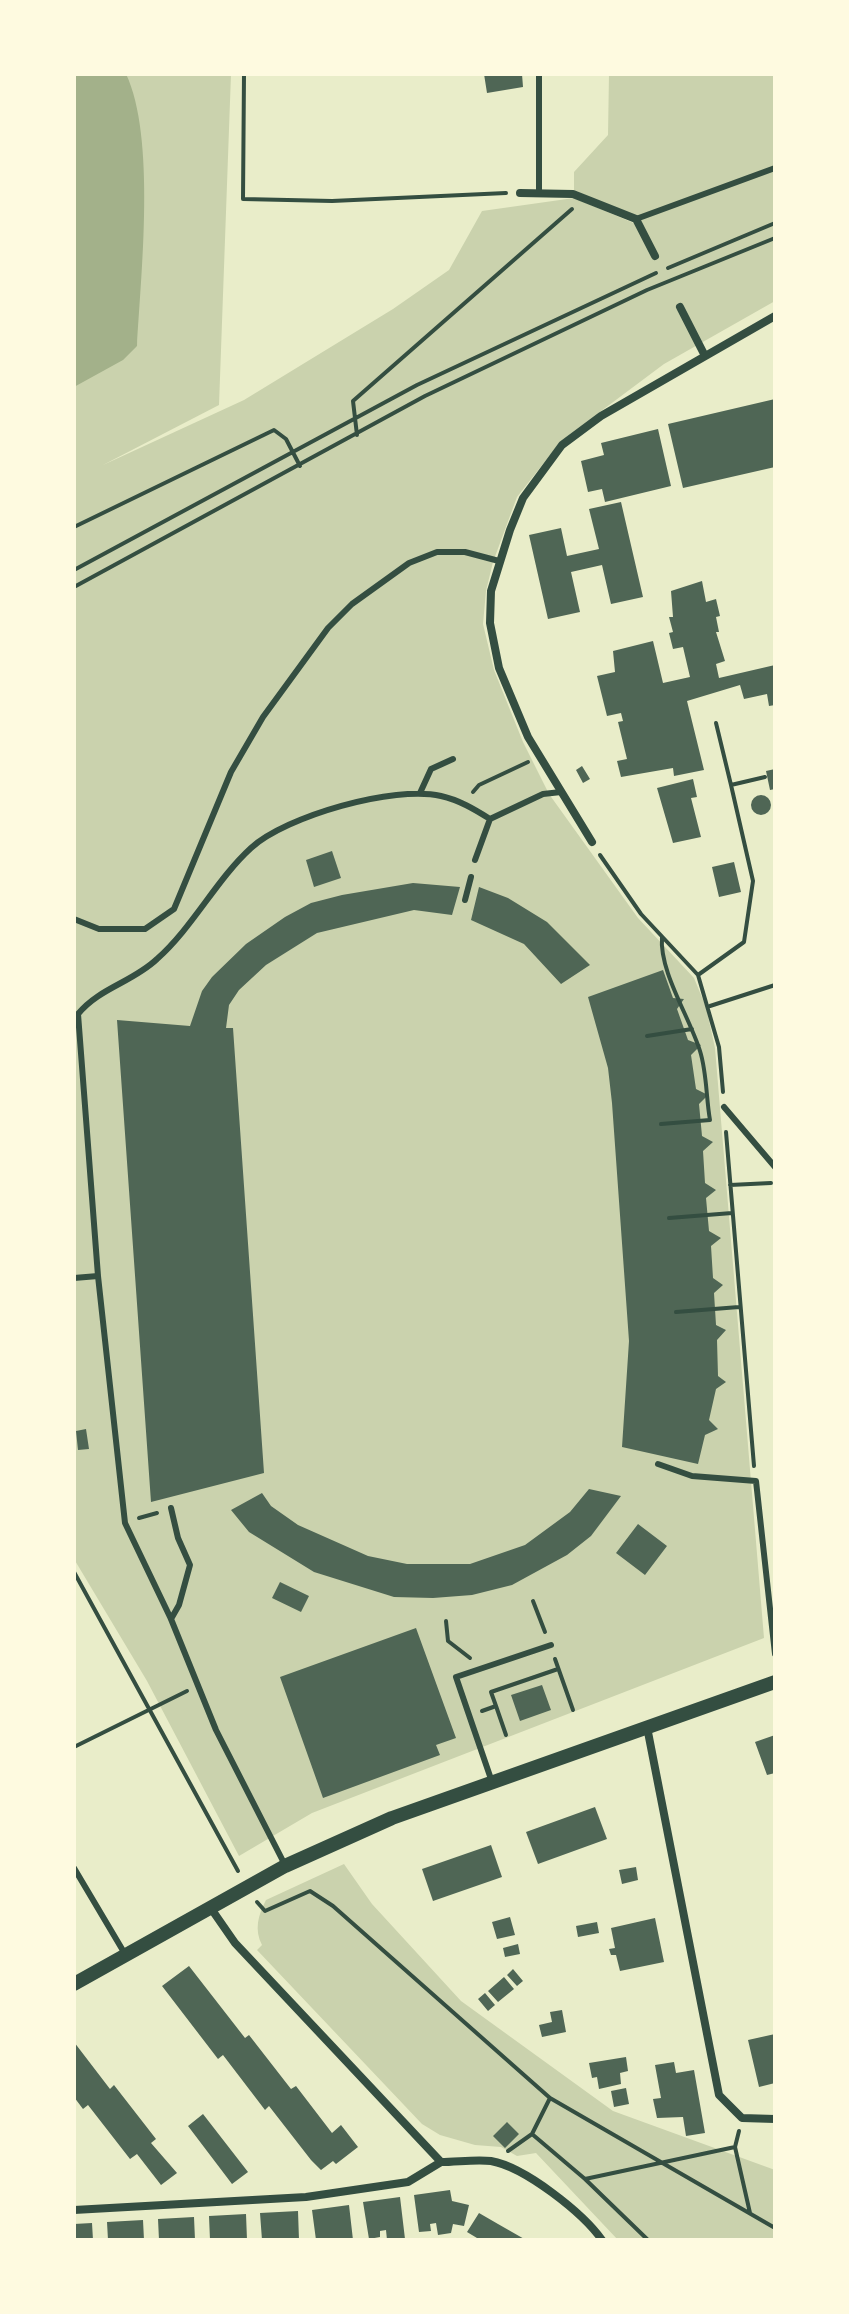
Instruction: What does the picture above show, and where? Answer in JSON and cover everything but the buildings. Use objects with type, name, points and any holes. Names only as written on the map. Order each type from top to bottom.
[{"type":"street","points":[[520,193],[573,194],[636,219],[655,256]]},
{"type":"street","points":[[680,307],[704,354]]},
{"type":"street","points":[[592,842],[539,756],[499,668],[490,623],[491,591],[499,561],[523,498],[562,445],[601,416],[704,354],[775,316]]},
{"type":"street","points":[[74,1984],[285,1866],[392,1818],[775,1682]]},
{"type":"street","points":[[647,1727],[719,2095],[742,2118],[775,2119]]},
{"type":"street","points":[[210,1907],[235,1943],[441,2162]]},
{"type":"street","points":[[74,2210],[306,2197],[408,2182],[441,2162],[493,2161],[525,2176],[555,2196],[593,2227],[602,2240]]},
{"type":"lane","points":[[539,74],[539,193]]},
{"type":"lane","points":[[636,219],[775,168]]},
{"type":"lane","points":[[74,919],[99,929],[145,929],[174,909],[231,772],[263,717],[328,628],[352,604],[409,563],[437,552],[465,552],[499,561]]},
{"type":"lane","points":[[420,793],[431,769],[453,759]]},
{"type":"lane","points":[[475,860],[490,819],[543,794],[561,792]]},
{"type":"lane","points":[[285,1866],[197,1685],[171,1619],[125,1523],[98,1276],[78,1014],[90,1000],[157,960],[251,848],[284,824],[325,811],[420,793],[463,802],[490,819]]},
{"type":"lane","points":[[465,900],[471,877]]},
{"type":"lane","points":[[724,1107],[775,1167]]},
{"type":"lane","points":[[74,1278],[98,1276]]},
{"type":"lane","points":[[658,1464],[692,1476],[756,1481],[775,1654]]},
{"type":"lane","points":[[171,1508],[178,1538],[190,1565],[179,1605],[171,1619]]},
{"type":"lane","points":[[492,1782],[456,1677],[551,1645]]},
{"type":"lane","points":[[74,1868],[125,1955]]},
{"type":"path","points":[[244,74],[243,199],[332,201],[520,193]]},
{"type":"path","points":[[357,435],[353,401],[583,199]]},
{"type":"path","points":[[681,262],[775,223]]},
{"type":"path","points":[[74,587],[425,396],[647,290],[775,238]]},
{"type":"path","points":[[74,570],[417,385],[642,279]]},
{"type":"path","points":[[74,527],[274,430],[286,439],[300,466]]},
{"type":"path","points":[[698,975],[744,942],[753,881],[716,723]]},
{"type":"path","points":[[463,802],[479,785],[539,756]]},
{"type":"path","points":[[731,785],[765,777]]},
{"type":"path","points":[[592,842],[615,879],[698,975],[710,1006],[719,1047],[724,1107]]},
{"type":"path","points":[[662,937],[661,948],[668,969],[701,1053],[710,1120]]},
{"type":"path","points":[[710,1006],[775,985]]},
{"type":"path","points":[[647,1036],[692,1029]]},
{"type":"path","points":[[661,1124],[725,1119],[756,1481]]},
{"type":"path","points":[[730,1185],[775,1182]]},
{"type":"path","points":[[669,1218],[732,1213]]},
{"type":"path","points":[[676,1312],[739,1307]]},
{"type":"path","points":[[136,1519],[151,1515]]},
{"type":"path","points":[[74,1572],[247,1887],[265,1911],[310,1891],[333,1906],[550,2098],[775,2228]]},
{"type":"path","points":[[506,1735],[491,1692],[558,1669]]},
{"type":"path","points":[[74,1747],[197,1685]]},
{"type":"path","points":[[568,1688],[573,1710]]},
{"type":"path","points":[[469,1716],[496,1706]]},
{"type":"path","points":[[493,2161],[532,2134],[550,2098]]},
{"type":"path","points":[[742,2118],[735,2147],[750,2213]]},
{"type":"path","points":[[532,2134],[585,2179],[648,2240]]},
{"type":"path","points":[[585,2179],[735,2147]]},
{"type":"shaded area","points":[[74,74],[231,74],[219,405],[103,465],[244,400],[393,309],[449,270],[482,211],[574,198],[636,224],[640,219],[574,190],[574,172],[608,135],[609,74],[775,74],[775,301],[664,364],[561,441],[517,497],[493,562],[483,624],[494,670],[523,742],[549,794],[638,918],[694,978],[706,1007],[715,1048],[764,1638],[312,1813],[239,1856],[147,1681],[74,1559]]},
{"type":"shaded area","points":[[74,74],[126,74],[141,133],[144,207],[137,346],[123,360],[74,387]]},
{"type":"shaded area","points":[[344,1864],[372,1904],[461,2001],[613,2111],[775,2170],[775,2240],[618,2240],[536,2153],[517,2156],[501,2147],[475,2145],[440,2135],[422,2124],[257,1950],[262,1945],[258,1922],[266,1900]]}]
